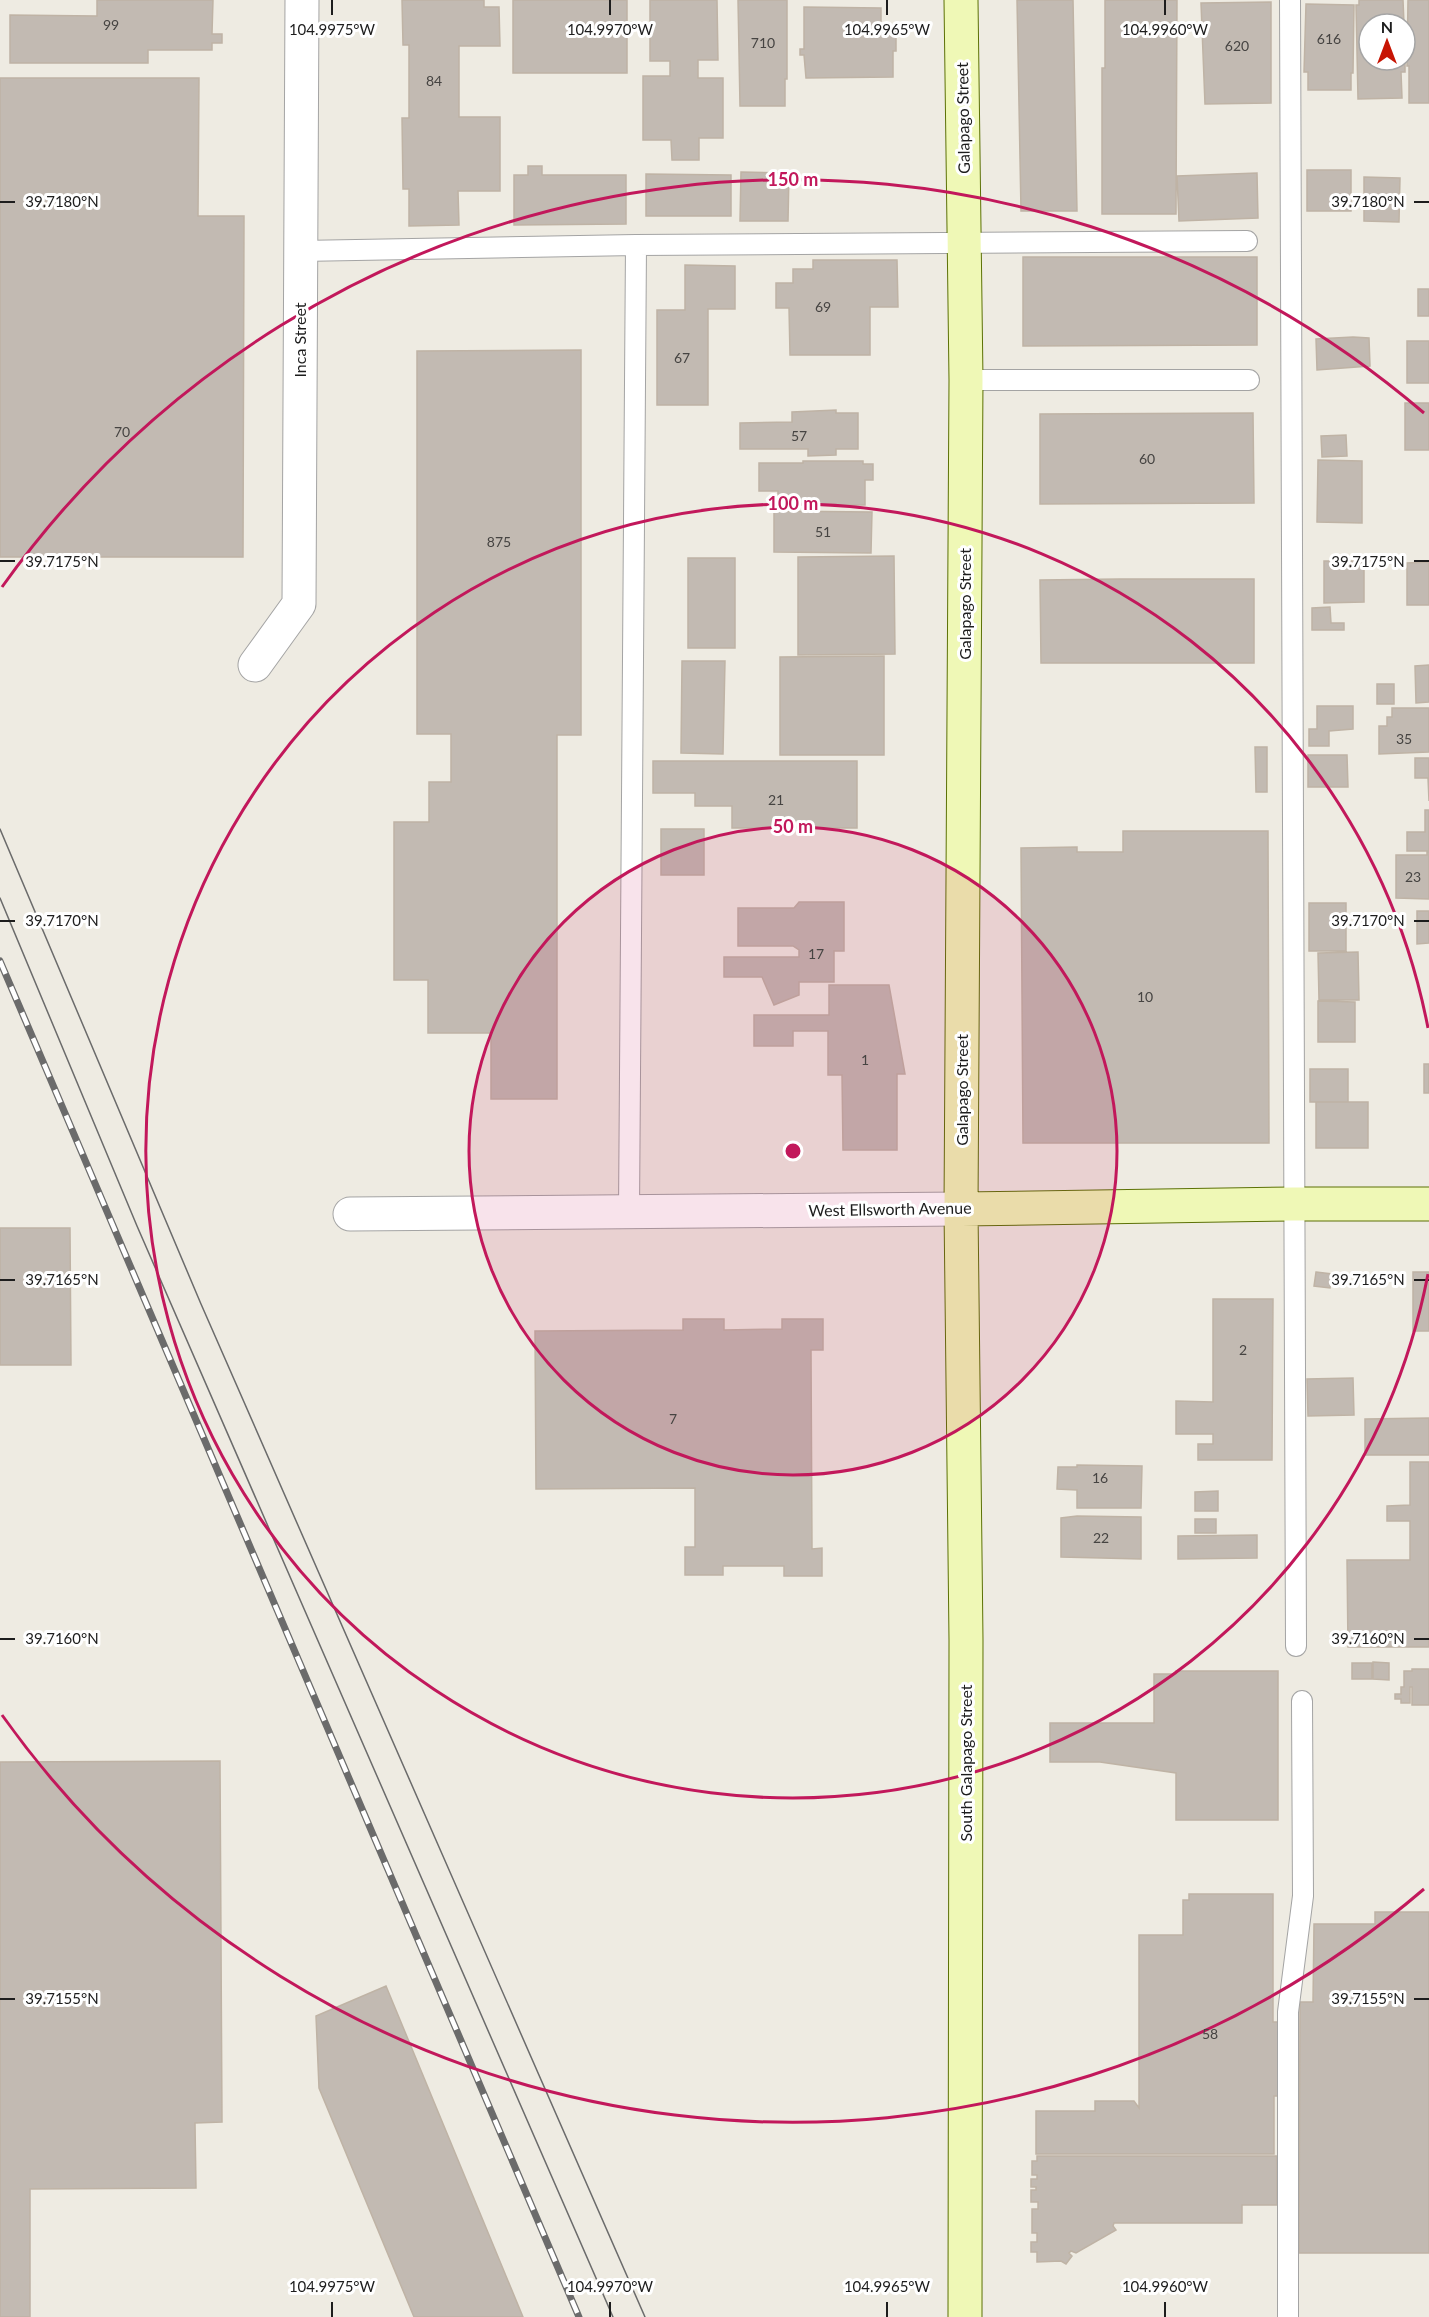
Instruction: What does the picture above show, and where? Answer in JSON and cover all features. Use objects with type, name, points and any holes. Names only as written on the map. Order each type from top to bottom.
[{"type":"street","name":"Inca Street","points":[[255,665],[299,604],[302,0]]},
{"type":"street","name":"Galapago Street","points":[[961,0],[966,243],[961,1209]]},
{"type":"street","name":"West Ellsworth Avenue","points":[[351,1214],[1429,1204]]},
{"type":"street","name":"South Galapago Street","points":[[961,1209],[966,1628],[965,2317]]},
{"type":"lane","points":[[1290,0],[1296,1646]]},
{"type":"lane","points":[[300,251],[636,245],[1247,241]]},
{"type":"lane","points":[[628,1212],[636,245]]},
{"type":"lane","points":[[966,380],[1249,380]]},
{"type":"lane","points":[[1288,2317],[1288,2012],[1303,1896],[1302,1701]]},
{"type":"building","points":[[97,0],[213,0],[212,34],[222,34],[222,43],[212,43],[212,50],[148,50],[148,63],[10,63],[10,15],[97,16]]},
{"type":"building","points":[[402,0],[484,0],[484,7],[499,7],[500,46],[459,46],[459,117],[500,117],[500,191],[458,191],[459,225],[409,226],[409,189],[403,189],[402,118],[409,118],[409,45],[403,45]]},
{"type":"building","points":[[513,0],[627,0],[627,73],[513,73]]},
{"type":"building","points":[[650,0],[717,0],[718,60],[698,60],[698,78],[723,78],[723,138],[699,138],[699,160],[672,160],[671,140],[643,140],[643,76],[670,76],[670,61],[650,61]]},
{"type":"building","points":[[738,0],[787,0],[785,106],[740,106]]},
{"type":"building","points":[[1017,0],[1073,0],[1077,211],[1021,211]]},
{"type":"building","points":[[1105,0],[1177,0],[1176,214],[1102,214],[1102,68],[1105,68]]},
{"type":"building","points":[[1359,0],[1403,0],[1404,12],[1357,12],[1357,52],[1356,5],[1359,5]]},
{"type":"building","points":[[1408,0],[1429,0],[1429,103],[1409,103],[1409,72],[1417,72],[1417,12],[1408,12]]},
{"type":"building","points":[[1271,2],[1271,103],[1205,104],[1201,3]]},
{"type":"building","points":[[1306,4],[1354,5],[1351,90],[1308,90],[1308,72],[1304,72]]},
{"type":"building","points":[[804,7],[881,8],[881,25],[896,25],[893,77],[806,78],[804,55],[800,55],[800,49],[804,49]]},
{"type":"building","points":[[1357,72],[1401,72],[1402,98],[1358,99]]},
{"type":"building","points":[[0,78],[199,78],[198,216],[244,216],[243,557],[0,557]]},
{"type":"building","points":[[528,166],[542,166],[542,175],[626,175],[626,224],[514,225],[514,175],[528,175]]},
{"type":"building","points":[[1307,170],[1351,170],[1351,211],[1307,211]]},
{"type":"building","points":[[741,172],[789,173],[788,221],[740,221]]},
{"type":"building","points":[[1257,173],[1258,218],[1179,221],[1177,176]]},
{"type":"building","points":[[646,174],[731,175],[731,216],[646,216]]},
{"type":"building","points":[[1364,177],[1400,178],[1399,222],[1364,221]]},
{"type":"building","points":[[1023,257],[1257,257],[1257,345],[1023,346]]},
{"type":"building","points":[[813,260],[897,260],[898,307],[870,307],[870,355],[790,355],[789,308],[776,308],[776,283],[793,283],[793,269],[813,269]]},
{"type":"building","points":[[685,265],[735,266],[735,309],[708,309],[708,405],[657,405],[657,310],[685,310]]},
{"type":"building","points":[[1418,289],[1429,289],[1429,316],[1418,316]]},
{"type":"building","points":[[1369,338],[1370,366],[1317,370],[1316,339]]},
{"type":"building","points":[[1407,341],[1429,341],[1429,383],[1407,383]]},
{"type":"building","points":[[581,350],[581,735],[557,735],[557,1099],[491,1099],[491,1033],[428,1033],[428,980],[394,980],[394,822],[429,822],[429,782],[451,782],[451,734],[417,734],[417,351]]},
{"type":"building","points":[[1405,403],[1429,403],[1429,450],[1405,450]]},
{"type":"building","points":[[836,410],[836,413],[858,413],[858,449],[836,449],[836,455],[808,456],[808,449],[740,449],[740,423],[792,422],[792,412]]},
{"type":"building","points":[[1253,413],[1254,503],[1040,504],[1040,414]]},
{"type":"building","points":[[1346,435],[1347,456],[1322,457],[1321,436]]},
{"type":"building","points":[[1318,460],[1362,461],[1362,523],[1317,522]]},
{"type":"building","points":[[803,461],[863,461],[863,464],[873,464],[873,480],[865,480],[865,505],[803,505],[803,502],[778,502],[778,491],[759,491],[759,463],[803,463]]},
{"type":"building","points":[[774,511],[872,512],[871,553],[774,552]]},
{"type":"building","points":[[894,556],[895,654],[798,655],[798,557]]},
{"type":"building","points":[[688,558],[735,558],[735,648],[688,648]]},
{"type":"building","points":[[1324,561],[1364,561],[1364,602],[1324,603]]},
{"type":"building","points":[[1429,562],[1429,605],[1407,605],[1407,563]]},
{"type":"building","points":[[1254,579],[1254,663],[1041,663],[1040,580]]},
{"type":"building","points":[[1330,607],[1331,623],[1344,623],[1344,630],[1312,630],[1312,608]]},
{"type":"building","points":[[884,656],[884,755],[780,755],[780,657]]},
{"type":"building","points":[[682,661],[725,661],[723,754],[681,753]]},
{"type":"building","points":[[1429,665],[1429,702],[1416,703],[1415,666]]},
{"type":"building","points":[[1377,684],[1394,684],[1394,704],[1377,704]]},
{"type":"building","points":[[1317,706],[1353,706],[1353,729],[1329,731],[1329,746],[1309,746],[1309,729],[1317,729]]},
{"type":"building","points":[[1392,708],[1429,708],[1429,752],[1379,754],[1379,726],[1387,726],[1387,717],[1392,717]]},
{"type":"building","points":[[1255,747],[1267,747],[1267,792],[1256,792]]},
{"type":"building","points":[[1308,755],[1347,755],[1348,787],[1308,787]]},
{"type":"building","points":[[1415,758],[1429,758],[1429,801],[1428,778],[1415,778]]},
{"type":"building","points":[[653,761],[857,761],[857,828],[732,828],[732,806],[695,806],[695,793],[653,793]]},
{"type":"building","points":[[1425,810],[1429,810],[1429,851],[1407,851],[1407,832],[1425,832]]},
{"type":"building","points":[[661,829],[704,829],[704,875],[661,875]]},
{"type":"building","points":[[1123,831],[1268,831],[1269,1143],[1023,1143],[1021,848],[1077,847],[1077,852],[1123,852]]},
{"type":"building","points":[[1429,852],[1429,899],[1396,898],[1396,855],[1427,855]]},
{"type":"building","points":[[799,902],[844,902],[844,951],[834,951],[834,982],[799,982],[799,995],[774,1005],[762,977],[724,977],[724,957],[799,957],[799,950],[793,946],[738,946],[738,908],[794,908]]},
{"type":"building","points":[[1309,903],[1346,903],[1346,951],[1309,951]]},
{"type":"building","points":[[1417,911],[1429,911],[1429,943],[1417,944]]},
{"type":"building","points":[[1358,952],[1359,1000],[1319,1000],[1318,953]]},
{"type":"building","points":[[829,985],[889,985],[905,1074],[897,1074],[897,1150],[843,1150],[842,1075],[828,1075],[828,1031],[793,1031],[793,1046],[754,1046],[754,1015],[829,1015]]},
{"type":"building","points":[[1318,1001],[1355,1002],[1355,1042],[1318,1042]]},
{"type":"building","points":[[1424,1064],[1429,1064],[1429,1093],[1424,1093]]},
{"type":"building","points":[[1310,1069],[1348,1069],[1348,1102],[1310,1102]]},
{"type":"building","points":[[1316,1102],[1368,1102],[1368,1148],[1316,1148]]},
{"type":"building","points":[[0,1228],[70,1228],[71,1365],[0,1365]]},
{"type":"building","points":[[1316,1272],[1332,1274],[1330,1288],[1314,1286]]},
{"type":"building","points":[[1413,1272],[1429,1272],[1429,1331],[1413,1331]]},
{"type":"building","points":[[1213,1299],[1273,1299],[1272,1460],[1198,1460],[1198,1444],[1213,1444],[1213,1434],[1176,1434],[1176,1401],[1213,1402]]},
{"type":"building","points":[[683,1319],[724,1319],[724,1330],[782,1329],[782,1319],[823,1319],[823,1350],[811,1350],[812,1549],[822,1548],[822,1576],[784,1576],[784,1566],[723,1566],[723,1575],[685,1575],[685,1547],[695,1547],[695,1488],[536,1489],[535,1331],[683,1330]]},
{"type":"building","points":[[1353,1378],[1354,1415],[1308,1416],[1307,1379]]},
{"type":"building","points":[[1429,1418],[1429,1455],[1365,1455],[1365,1419]]},
{"type":"building","points":[[1410,1462],[1429,1462],[1429,1647],[1348,1647],[1347,1560],[1410,1560],[1410,1521],[1387,1521],[1387,1506],[1410,1505]]},
{"type":"building","points":[[1077,1465],[1142,1466],[1141,1508],[1077,1508],[1077,1490],[1057,1489],[1058,1467],[1077,1467]]},
{"type":"building","points":[[1218,1491],[1218,1511],[1195,1511],[1195,1492]]},
{"type":"building","points":[[1141,1517],[1141,1559],[1061,1557],[1061,1518]]},
{"type":"building","points":[[1195,1519],[1216,1519],[1216,1533],[1195,1533]]},
{"type":"building","points":[[1257,1535],[1257,1558],[1178,1559],[1178,1536]]},
{"type":"building","points":[[1373,1662],[1389,1663],[1389,1680],[1373,1679]]},
{"type":"building","points":[[1352,1663],[1372,1663],[1372,1679],[1352,1679]]},
{"type":"building","points":[[1412,1669],[1429,1669],[1429,1705],[1412,1705],[1412,1687],[1410,1687],[1410,1703],[1401,1703],[1401,1699],[1395,1699],[1395,1694],[1401,1694],[1401,1687],[1404,1687],[1404,1671],[1412,1671]]},
{"type":"building","points":[[1176,1671],[1278,1671],[1278,1820],[1176,1820],[1176,1773],[1100,1762],[1050,1762],[1050,1723],[1154,1723],[1154,1674],[1176,1674]]},
{"type":"building","points":[[220,1761],[222,2122],[195,2123],[196,2188],[30,2189],[30,2317],[0,2317],[0,1762]]},
{"type":"building","points":[[1189,1894],[1273,1894],[1273,2022],[1282,2022],[1281,2096],[1274,2096],[1274,2154],[1036,2154],[1036,2111],[1095,2111],[1095,2101],[1134,2101],[1139,2108],[1139,1935],[1183,1935],[1183,1900],[1189,1900]]},
{"type":"building","points":[[1375,1912],[1429,1912],[1429,2253],[1299,2253],[1300,2002],[1313,2002],[1314,1924],[1375,1924]]},
{"type":"building","points":[[386,1986],[523,2317],[414,2317],[319,2088],[316,2016]]},
{"type":"building","points":[[1037,2156],[1277,2156],[1277,2205],[1242,2205],[1242,2223],[1114,2223],[1116,2230],[1076,2253],[1071,2251],[1069,2253],[1072,2256],[1066,2264],[1061,2261],[1037,2262],[1037,2252],[1031,2252],[1031,2242],[1037,2242],[1037,2233],[1032,2233],[1032,2209],[1038,2209],[1038,2202],[1031,2202],[1031,2190],[1036,2190],[1036,2187],[1031,2187],[1031,2179],[1037,2179],[1037,2175],[1032,2175],[1032,2161],[1037,2161]]},
{"type":"tram line","points":[[0,829],[201,1304],[645,2317]]},
{"type":"tram line","points":[[0,898],[137,1226],[613,2317]]},
{"type":"railway","points":[[0,961],[579,2317]]}]
